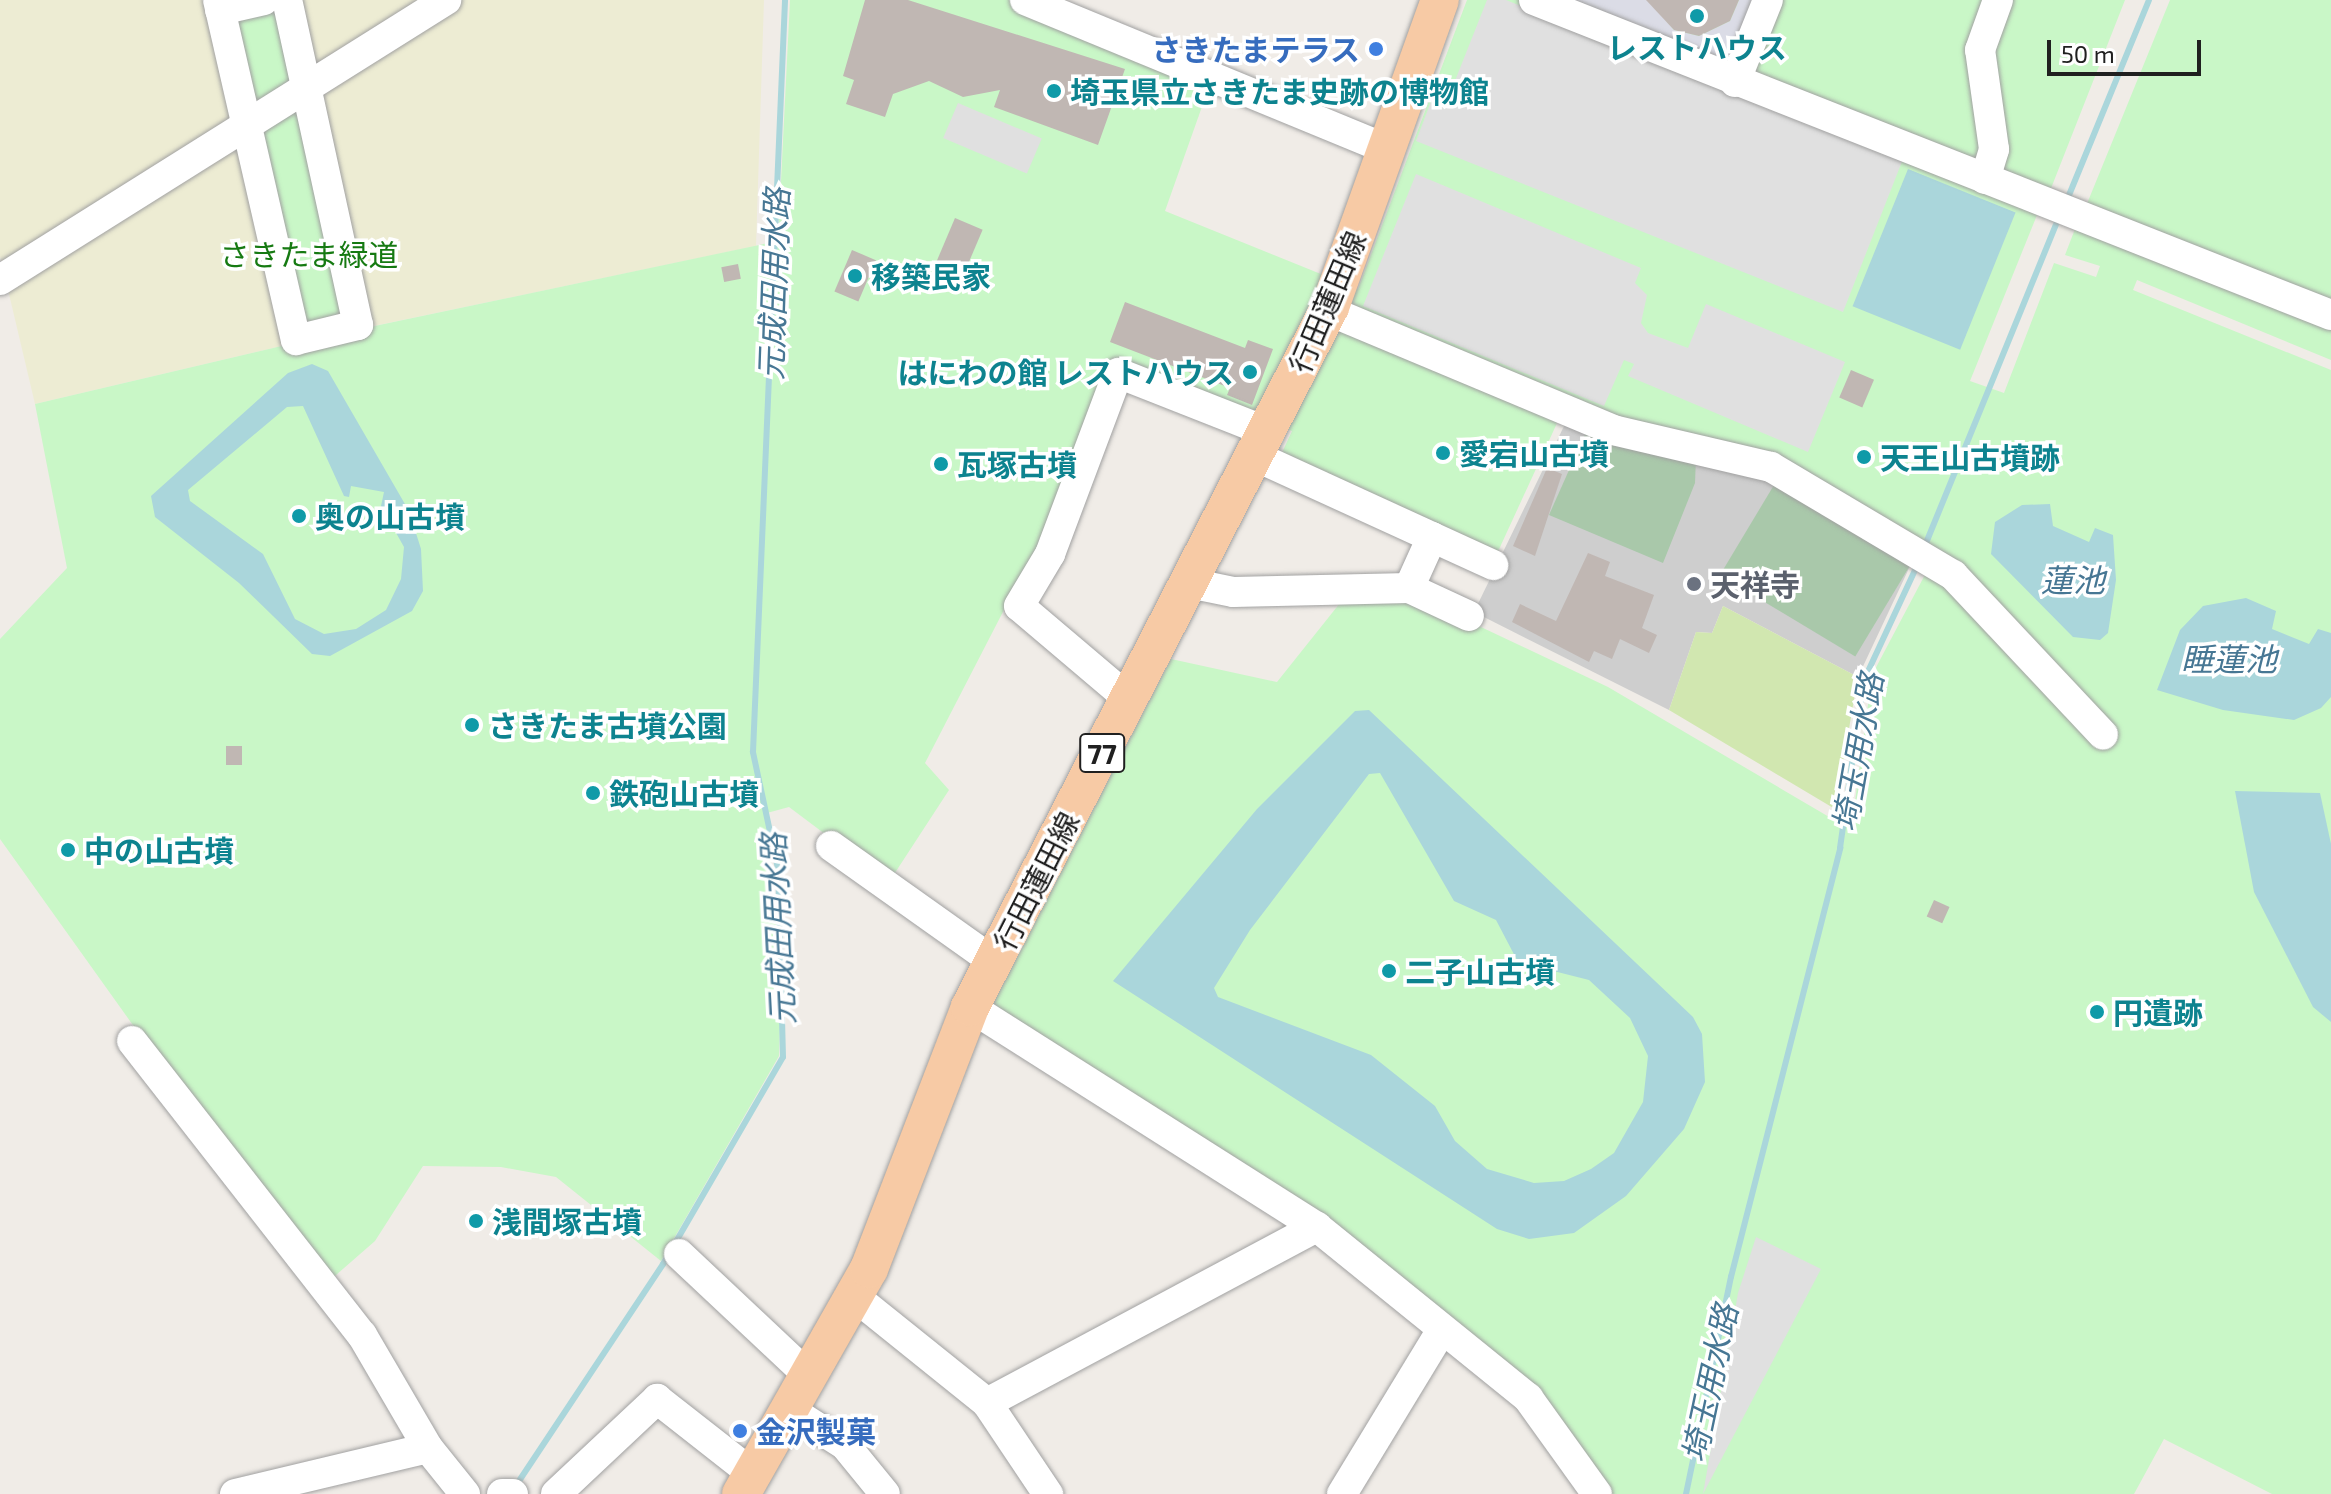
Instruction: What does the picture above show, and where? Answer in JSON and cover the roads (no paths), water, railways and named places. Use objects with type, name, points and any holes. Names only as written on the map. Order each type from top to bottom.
[{"type":"main road","name":"行田蓮田線","points":[[747,1484],[854,1296],[970,1007],[1263,445],[1330,307],[1440,0]]},
{"type":"street","points":[[264,0],[219,5],[296,340],[358,325],[287,0]]},
{"type":"street","points":[[0,280],[446,0]]},
{"type":"street","points":[[1025,0],[1387,149]]},
{"type":"street","points":[[1534,0],[2331,315]]},
{"type":"street","points":[[1735,82],[1768,0]]},
{"type":"street","points":[[1985,179],[1994,149],[1980,50],[1998,0]]},
{"type":"street","points":[[1341,316],[1613,430],[1771,467],[1953,575],[2103,735]]},
{"type":"street","points":[[1130,700],[1019,606],[1050,554],[1118,373],[1263,445],[1432,537],[1493,565]]},
{"type":"street","points":[[1409,588],[1432,537]]},
{"type":"street","points":[[1189,583],[1233,592],[1409,588],[1469,616]]},
{"type":"street","points":[[831,846],[994,962]]},
{"type":"street","points":[[970,1007],[1317,1227],[1441,1331],[1528,1398],[1597,1494]]},
{"type":"street","points":[[132,1041],[362,1335],[428,1448],[465,1494]]},
{"type":"street","points":[[987,1403],[1317,1227]]},
{"type":"street","points":[[679,1254],[809,1376]]},
{"type":"street","points":[[854,1296],[987,1403],[1048,1494]]},
{"type":"street","points":[[1342,1494],[1441,1331]]},
{"type":"street","points":[[556,1494],[657,1399],[747,1484]]},
{"type":"street","points":[[790,1410],[845,1445],[885,1494]]},
{"type":"street","points":[[235,1494],[428,1448]]},
{"type":"water","points":[[1908,169],[2016,212],[1960,350],[1853,306]]},
{"type":"water","points":[[312,364],[328,371],[409,511],[421,549],[423,591],[412,611],[330,656],[312,654],[239,583],[155,517],[151,496],[288,373]],"holes":[[[303,406],[344,496],[349,497],[351,486],[384,492],[381,506],[404,547],[401,579],[386,610],[356,629],[324,634],[295,619],[263,554],[190,501],[188,490],[287,407]]]},
{"type":"water","name":"蓮池","points":[[2050,504],[2053,526],[2089,542],[2095,528],[2113,535],[2116,580],[2108,633],[2100,640],[2073,637],[1991,554],[1995,522],[2022,505]]},
{"type":"water","name":"睡蓮池","points":[[2246,598],[2276,611],[2272,629],[2309,644],[2318,629],[2331,633],[2331,697],[2321,708],[2294,720],[2223,710],[2157,690],[2180,630],[2203,606]]},
{"type":"water","points":[[1369,710],[1693,1017],[1702,1034],[1705,1082],[1684,1129],[1626,1196],[1574,1233],[1529,1239],[1497,1229],[1113,981],[1257,809],[1355,711]],"holes":[[[1380,773],[1454,901],[1496,920],[1518,962],[1589,980],[1630,1018],[1648,1056],[1643,1102],[1614,1153],[1591,1169],[1564,1181],[1534,1183],[1487,1169],[1455,1141],[1435,1106],[1371,1055],[1218,997],[1214,988],[1250,930],[1369,774]]]},
{"type":"water","points":[[2235,791],[2320,793],[2331,844],[2331,1022],[2313,1007],[2254,892]]},
{"type":"waterway","name":"元成田用水路","points":[[515,1487],[663,1264],[783,1057],[778,869],[753,752],[785,0]]},
{"type":"waterway","name":"埼玉用水路","points":[[2067,200],[2149,0]]},
{"type":"waterway","name":"埼玉用水路","points":[[1924,548],[2059,218]]},
{"type":"waterway","name":"埼玉用水路","points":[[1686,1494],[1731,1277],[1840,848],[1864,680],[1917,566]]},
{"type":"place","name":"レストハウス","points":[[1697,16]]},
{"type":"place","name":"さきたまテラス","points":[[1376,49]]},
{"type":"place","name":"埼玉県立さきたま史跡の博物館","points":[[1054,91]]},
{"type":"place","name":"移築民家","points":[[855,276]]},
{"type":"place","name":"はにわの館 レストハウス","points":[[1250,372]]},
{"type":"place","name":"愛宕山古墳","points":[[1443,453]]},
{"type":"place","name":"天王山古墳跡","points":[[1864,457]]},
{"type":"place","name":"瓦塚古墳","points":[[941,464]]},
{"type":"place","name":"奥の山古墳","points":[[299,516]]},
{"type":"place","name":"天祥寺","points":[[1694,584]]},
{"type":"place","name":"さきたま古墳公園","points":[[472,725]]},
{"type":"place","name":"鉄砲山古墳","points":[[593,793]]},
{"type":"place","name":"中の山古墳","points":[[68,850]]},
{"type":"place","name":"二子山古墳","points":[[1389,971]]},
{"type":"place","name":"円遺跡","points":[[2097,1012]]},
{"type":"place","name":"浅間塚古墳","points":[[476,1221]]},
{"type":"place","name":"金沢製菓","points":[[740,1431]]},
{"type":"park label","name":"さきたま緑道","points":[[309,254]]}]
